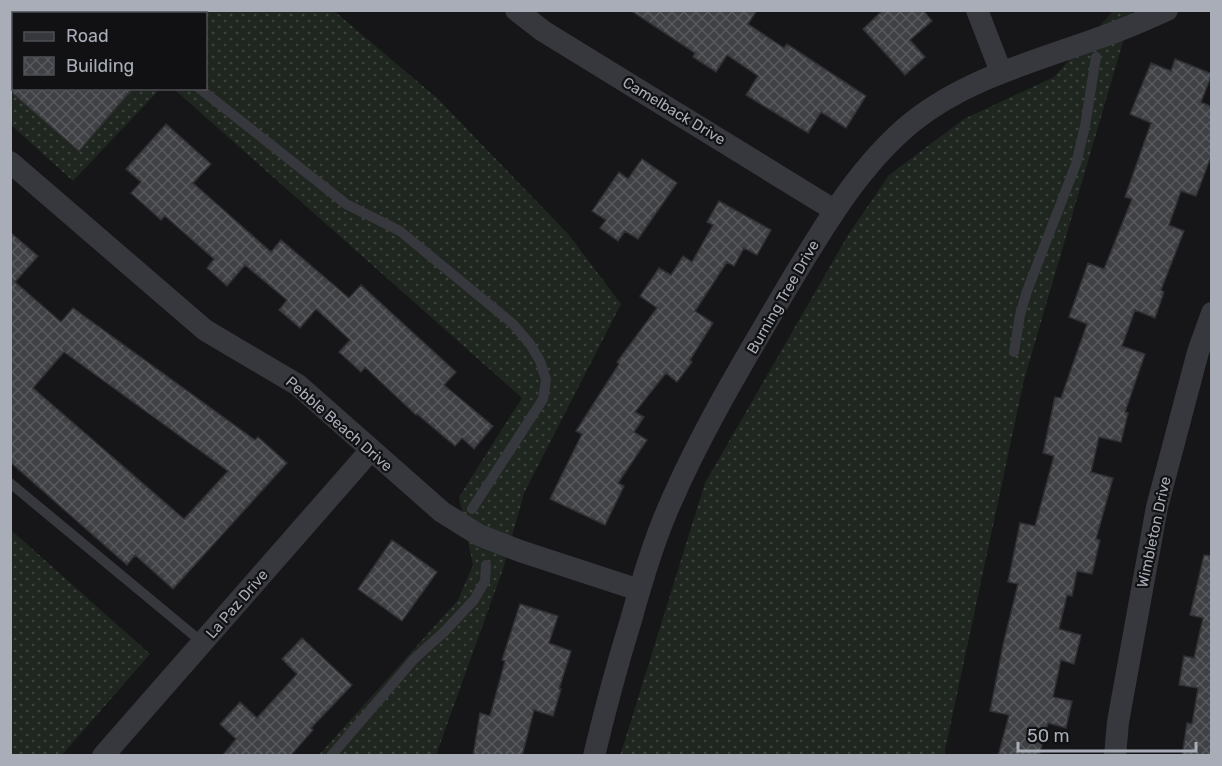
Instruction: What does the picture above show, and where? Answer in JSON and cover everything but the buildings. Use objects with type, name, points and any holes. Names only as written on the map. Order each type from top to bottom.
[{"type":"street","name":"Camelback Drive","points":[[516,10],[543,31],[834,210]]},
{"type":"street","points":[[977,10],[1001,72]]},
{"type":"street","name":"Burning Tree Drive","points":[[594,756],[606,704],[639,590],[666,513],[691,458],[775,308],[834,210],[873,160],[911,123],[943,101],[1001,72],[1108,35],[1167,10]]},
{"type":"street","name":"Pebble Beach Drive","points":[[10,162],[206,330],[298,385],[370,451],[442,512],[479,535],[520,551],[639,590]]},
{"type":"street","name":"Wimbleton Drive","points":[[1115,756],[1118,722],[1157,507],[1198,352],[1212,313]]},
{"type":"street","name":"La Paz Drive","points":[[103,756],[370,451]]},
{"type":"lane","points":[[1014,352],[1026,291],[1076,164],[1085,126],[1096,57]]},
{"type":"lane","points":[[202,90],[346,204],[400,231],[513,324],[530,344],[540,361],[546,380],[543,399],[472,509]]},
{"type":"lane","points":[[10,483],[203,643]]},
{"type":"lane","points":[[331,756],[414,658],[444,632],[474,600],[485,581],[486,565]]},
{"type":"shaded area","points":[[11,11],[334,11],[437,98],[569,235],[621,304],[524,493],[503,569],[436,755],[319,755],[458,600],[473,565],[459,497],[522,398],[175,90],[207,90],[207,12],[12,12],[12,90],[159,90],[73,181],[11,125]]},
{"type":"shaded area","points":[[1113,11],[1132,11],[1024,380],[944,755],[620,756],[705,483],[848,235],[889,175],[964,119],[1054,77]]},
{"type":"shaded area","points":[[11,530],[150,654],[62,755],[11,755]]}]
